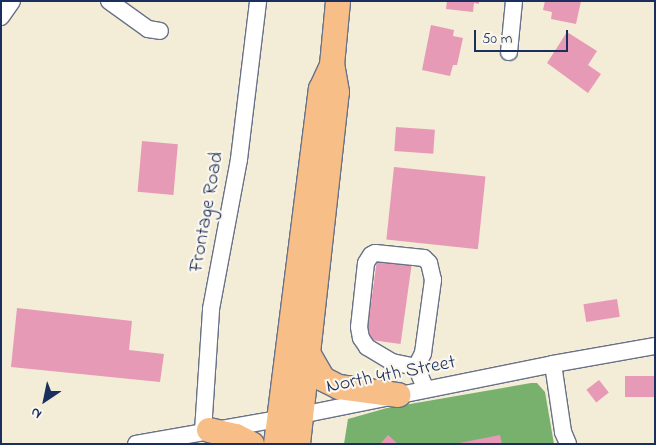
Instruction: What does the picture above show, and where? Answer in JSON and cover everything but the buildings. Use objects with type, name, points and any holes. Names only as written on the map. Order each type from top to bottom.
[{"type":"highway","points":[[276,444],[289,416],[308,353],[337,92],[332,65],[338,1]]},
{"type":"highway","points":[[298,444],[289,416],[321,89],[332,65]]},
{"type":"highway","points":[[308,353],[323,380],[339,387],[398,395]]},
{"type":"highway","points":[[206,430],[236,436],[252,444]]},
{"type":"street","points":[[1,17],[12,1]]},
{"type":"street","points":[[109,1],[148,29],[160,31]]},
{"type":"street","name":"Frontage Road","points":[[206,430],[211,309],[239,159],[258,1]]},
{"type":"street","points":[[508,52],[514,1]]},
{"type":"street","points":[[375,253],[424,258],[429,263],[434,280],[423,353],[416,367],[392,362],[384,358],[367,347],[361,338],[359,327],[366,263],[371,255],[375,253]]},
{"type":"street","name":"North 4th Street","points":[[136,444],[655,346]]},
{"type":"street","points":[[553,364],[563,432],[568,444]]},
{"type":"street","points":[[416,367],[426,389]]},
{"type":"green space","points":[[537,383],[545,392],[554,444],[344,444],[348,419],[387,408]]}]
